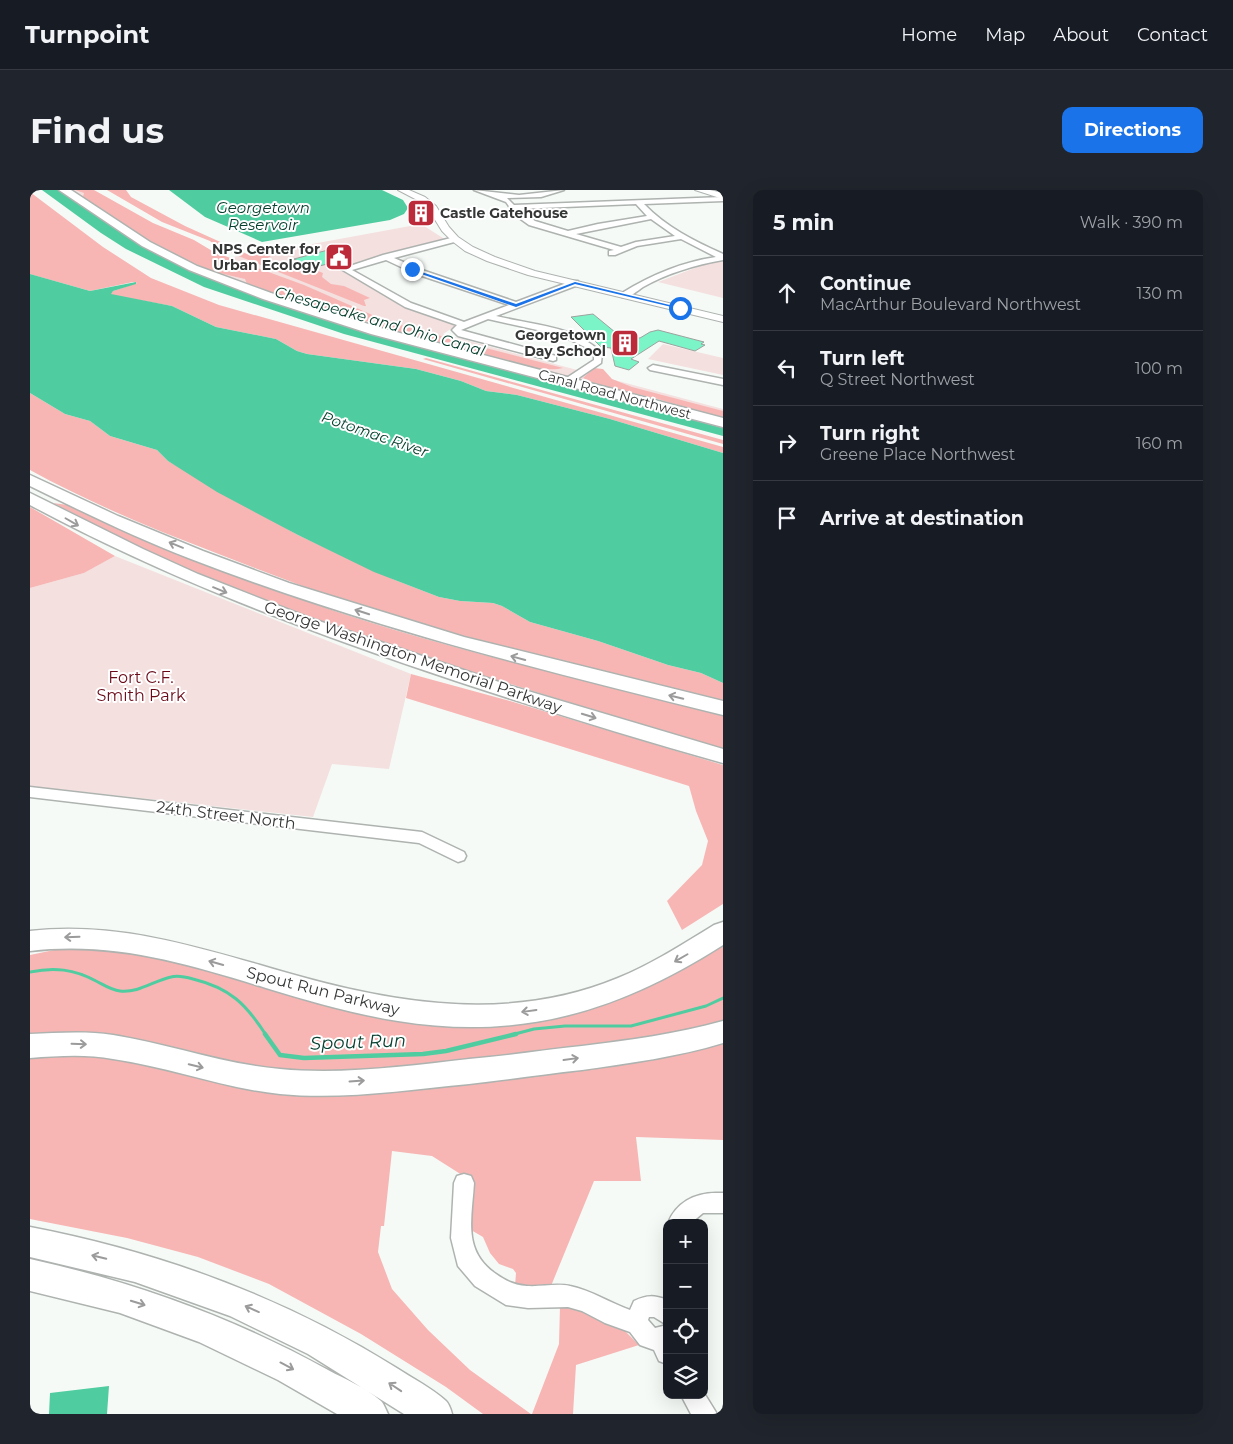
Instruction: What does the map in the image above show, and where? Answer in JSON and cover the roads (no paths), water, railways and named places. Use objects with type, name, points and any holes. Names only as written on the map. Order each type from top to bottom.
[{"type":"highway","name":"Canal Road Northwest","points":[[64,190],[140,241],[193,268],[240,286],[355,325],[723,423]]},
{"type":"highway","name":"George Washington Memorial Parkway","points":[[30,480],[81,506],[138,530],[260,578],[332,602],[440,637],[558,669],[723,708]]},
{"type":"highway","name":"George Washington Memorial Parkway","points":[[30,498],[81,527],[185,576],[279,613],[415,662],[553,706],[723,756]]},
{"type":"highway","name":"Spout Run Parkway","points":[[30,941],[73,937],[130,942],[177,952],[368,1005],[426,1014],[485,1015],[559,1006],[613,991],[669,965],[723,932]]},
{"type":"highway","points":[[30,1046],[99,1045],[148,1054],[247,1078],[282,1082],[321,1083],[427,1076],[534,1064],[661,1047],[723,1032]]},
{"type":"highway","points":[[30,1242],[93,1255],[146,1270],[250,1308],[303,1333],[348,1358],[435,1414]]},
{"type":"highway","points":[[30,1275],[91,1289],[195,1323],[272,1358],[370,1414]]},
{"type":"main road","points":[[402,190],[424,201],[433,208],[445,229],[455,239],[475,252],[500,263],[723,319]]},
{"type":"main road","points":[[699,190],[721,194]]},
{"type":"main road","points":[[708,190],[721,194]]},
{"type":"street","points":[[477,190],[495,194],[524,196],[550,194],[561,190]]},
{"type":"street","points":[[495,194],[510,204],[517,214],[527,220],[620,249]]},
{"type":"street","points":[[510,204],[639,203],[721,194]]},
{"type":"street","points":[[510,204],[524,196]]},
{"type":"street","points":[[639,203],[651,217],[723,258]]},
{"type":"street","points":[[567,234],[592,227],[651,217]]},
{"type":"street","points":[[608,255],[636,244],[684,237]]},
{"type":"street","points":[[455,239],[345,269],[408,305],[460,327],[464,335],[553,358]]},
{"type":"street","points":[[386,257],[419,272],[516,305]]},
{"type":"street","points":[[625,295],[648,280],[700,262],[723,258]]},
{"type":"street","points":[[460,327],[575,283]]},
{"type":"street","points":[[488,316],[569,336],[591,347],[599,355],[598,361],[568,381]]},
{"type":"street","points":[[653,368],[723,382]]},
{"type":"street","name":"24th Street North","points":[[30,792],[422,838],[458,856]]},
{"type":"street","points":[[464,1183],[461,1238],[466,1259],[483,1278],[506,1294],[528,1297],[568,1296],[585,1301],[613,1315],[638,1323]]},
{"type":"street","points":[[680,1219],[686,1210],[699,1204],[723,1203]]},
{"type":"street","points":[[663,1307],[653,1306],[642,1309],[638,1314],[638,1323],[643,1333],[648,1338],[663,1342]]},
{"type":"street","points":[[695,1399],[705,1414]]},
{"type":"water","points":[[42,190],[58,190],[130,239],[192,271],[281,305],[356,329],[723,428],[723,436],[344,334],[204,287],[126,249]]},
{"type":"water","name":"Georgetown Reservoir","points":[[169,190],[382,190],[403,200],[408,208],[404,214],[390,220],[262,242],[205,217]]},
{"type":"water","name":"Potomac River","points":[[30,274],[90,291],[136,282],[136,284],[113,291],[111,294],[172,306],[216,327],[276,339],[297,351],[307,354],[416,369],[461,381],[486,391],[517,395],[610,419],[723,453],[723,683],[701,673],[668,665],[598,641],[530,622],[493,603],[460,601],[439,597],[374,572],[298,535],[217,492],[168,461],[157,450],[110,436],[90,421],[65,414],[30,393]]},
{"type":"water","points":[[109,1386],[107,1414],[49,1414],[50,1393]]},
{"type":"waterway","name":"Spout Run","points":[[30,972],[64,970],[80,974],[120,991],[133,990],[174,976],[190,978],[227,992],[244,1006],[266,1035]]},
{"type":"waterway","name":"Spout Run","points":[[511,1035],[534,1029],[565,1026],[631,1026],[706,1006],[723,998]]},
{"type":"waterway","name":"Spout Run","points":[[265,1034],[280,1055],[304,1058],[423,1054],[446,1051],[516,1034]]},
{"type":"place","name":"Castle Gatehouse","points":[[421,213]]},
{"type":"place","name":"NPS Center for Urban Ecology","points":[[339,257]]},
{"type":"place","name":"Georgetown Day School","points":[[625,343]]},
{"type":"water label","name":"Chesapeake and Ohio Canal","points":[[380,321]]},
{"type":"park label","name":"Fort C.F. Smith Park","points":[[141,686]]}]
